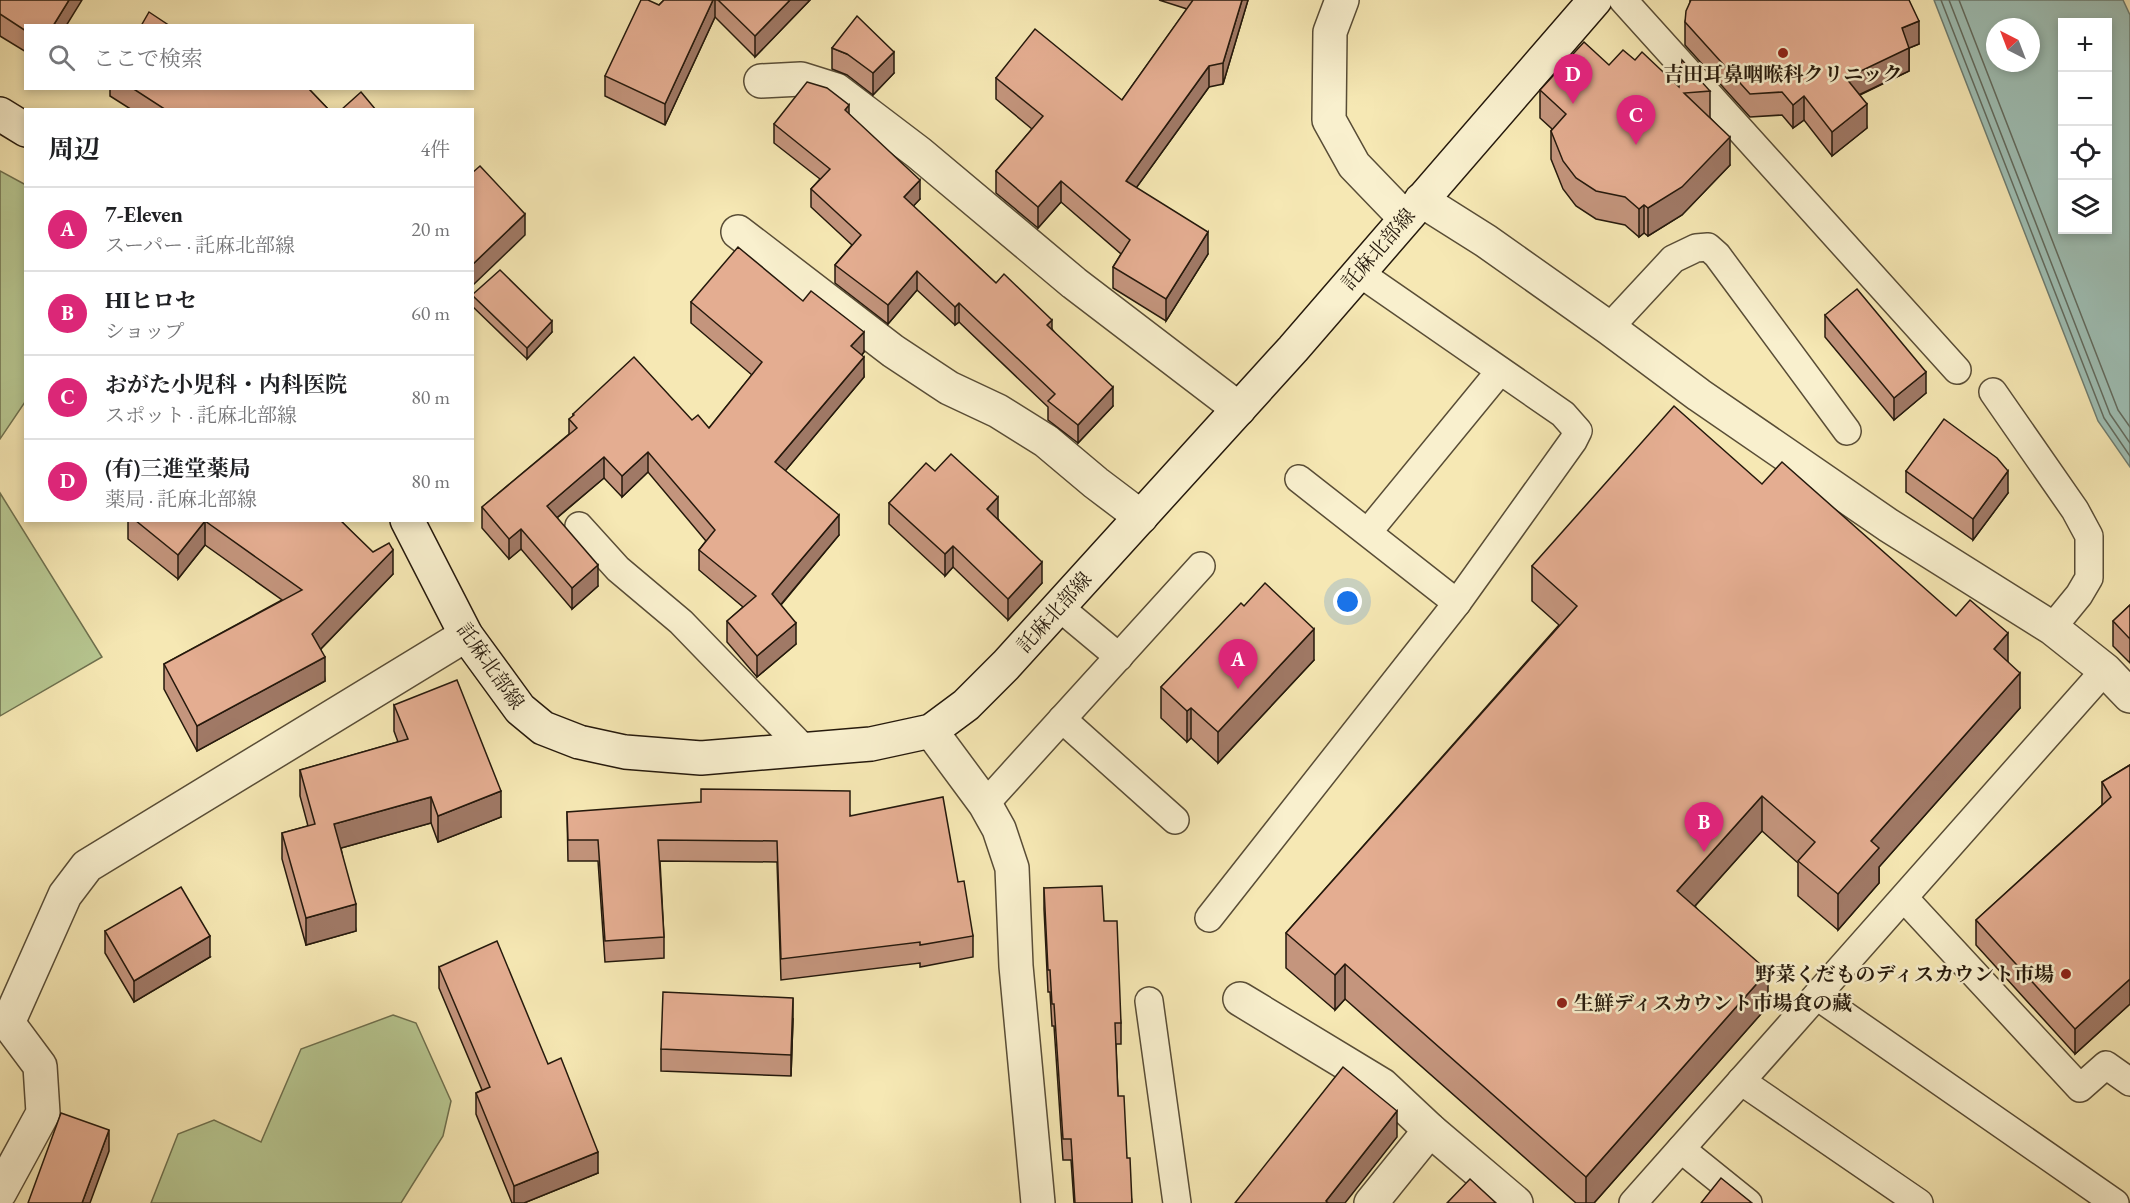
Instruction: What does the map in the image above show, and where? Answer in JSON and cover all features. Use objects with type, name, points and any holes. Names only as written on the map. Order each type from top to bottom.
[{"type":"street","points":[[1337,2],[1330,32],[1329,120],[1354,165],[1413,209],[1486,241],[1699,395],[1888,525],[2052,628],[2105,670],[2130,696]]},
{"type":"street","name":"託麻北部線","points":[[408,522],[466,635],[520,709],[543,728],[579,742],[625,752],[700,758],[871,744],[931,732],[966,705],[1006,665],[1239,409],[1413,209],[1582,4]]},
{"type":"street","points":[[761,81],[801,79],[836,90],[919,153],[1074,283],[1239,409]]},
{"type":"street","points":[[0,114],[24,129]]},
{"type":"street","points":[[738,232],[893,351],[949,388],[998,411],[1046,441],[1141,517]]},
{"type":"street","points":[[0,1192],[43,1113],[40,1066],[4,1024],[65,896],[87,866],[466,635]]},
{"type":"street","points":[[931,732],[985,804],[999,829],[1012,868],[1016,966],[1038,1203]]},
{"type":"street","points":[[1240,999],[1382,1085],[1430,1130],[1515,1203]]},
{"type":"street","points":[[1371,1203],[1430,1130]]},
{"type":"lane","points":[[1623,0],[1957,370]]},
{"type":"lane","points":[[1609,328],[1673,259],[1696,248],[1708,247],[1717,255],[1847,431]]},
{"type":"lane","points":[[1209,918],[1457,603],[1578,431],[1563,414],[1358,272]]},
{"type":"lane","points":[[1368,532],[1500,371]]},
{"type":"lane","points":[[1993,392],[2075,510],[2089,536],[2089,578],[2079,595],[2052,628]]},
{"type":"lane","points":[[1299,478],[1457,603]]},
{"type":"lane","points":[[579,526],[618,569],[681,622],[802,748]]},
{"type":"lane","points":[[985,804],[1201,566]]},
{"type":"lane","points":[[1059,607],[1119,657]]},
{"type":"lane","points":[[1633,1203],[2105,670]]},
{"type":"lane","points":[[1062,719],[1175,820]]},
{"type":"lane","points":[[1904,898],[2080,1089],[2106,1065],[2130,1082]]},
{"type":"lane","points":[[1817,996],[2115,1203]]},
{"type":"lane","points":[[1149,1001],[1177,1203]]},
{"type":"lane","points":[[1741,1081],[1919,1203]]},
{"type":"lane","points":[[1682,1149],[1748,1203]]},
{"type":"green space","points":[[0,171],[24,184],[24,403],[0,439]]},
{"type":"green space","points":[[0,493],[102,657],[0,716]]},
{"type":"green space","points":[[393,1015],[416,1023],[451,1101],[443,1136],[401,1203],[151,1203],[178,1134],[214,1120],[261,1142],[301,1049]]},
{"type":"water","points":[[1934,0],[2123,0],[2130,15],[2130,467],[2098,421]]},
{"type":"building","points":[[0,0],[69,0],[54,24],[24,24],[24,30],[0,14]]},
{"type":"building","points":[[641,0],[648,0],[659,5],[664,0],[713,0],[665,104],[605,76]]},
{"type":"building","points":[[718,0],[790,0],[755,36]]},
{"type":"building","points":[[1193,0],[1242,0],[1223,63],[1209,66],[1126,181],[1208,232],[1166,299],[1113,267],[1130,240],[1061,181],[1038,207],[996,171],[1043,116],[996,78],[1035,29],[1122,100]]},
{"type":"building","points":[[1691,0],[1909,0],[1919,21],[1902,28],[1909,48],[1846,78],[1867,104],[1832,132],[1804,96],[1793,105],[1782,92],[1750,94],[1685,22],[1686,11]]},
{"type":"building","points":[[149,12],[167,24],[142,24]]},
{"type":"building","points":[[857,16],[894,52],[873,73],[847,54],[832,48]]},
{"type":"building","points":[[1584,42],[1609,65],[1623,50],[1635,60],[1642,52],[1679,87],[1682,60],[1710,91],[1684,93],[1730,137],[1682,187],[1648,208],[1644,205],[1639,209],[1625,197],[1596,191],[1576,178],[1563,161],[1551,131],[1566,114],[1540,90]]},
{"type":"building","points":[[807,82],[827,88],[849,105],[845,110],[920,180],[904,197],[996,283],[1004,274],[1052,320],[1047,325],[1113,387],[1078,425],[1048,401],[1055,394],[959,303],[955,307],[917,271],[888,305],[835,265],[861,235],[811,189],[830,169],[774,124]]},
{"type":"building","points":[[135,90],[310,90],[327,108],[163,108]]},
{"type":"building","points":[[361,92],[374,108],[343,108]]},
{"type":"building","points":[[480,166],[525,214],[474,263],[474,171]]},
{"type":"building","points":[[738,247],[803,301],[811,291],[864,332],[851,346],[864,357],[775,462],[839,515],[772,594],[796,623],[757,656],[727,621],[756,596],[699,550],[715,530],[648,452],[622,476],[604,457],[547,506],[598,565],[572,588],[521,529],[509,539],[482,507],[577,428],[569,419],[573,414],[634,357],[692,420],[698,415],[709,428],[762,362],[691,302]]},
{"type":"building","points":[[500,270],[552,321],[527,348],[474,297],[474,293]]},
{"type":"building","points":[[1857,289],[1926,372],[1894,398],[1825,315]]},
{"type":"building","points":[[1674,406],[1762,484],[1782,462],[1956,616],[1970,600],[2008,633],[1994,649],[2020,673],[1871,841],[1879,848],[1838,894],[1798,861],[1815,842],[1762,796],[1677,891],[1768,971],[1586,1177],[1345,964],[1335,975],[1286,933],[1577,606],[1532,566]]},
{"type":"building","points":[[1944,419],[1997,458],[2008,471],[1973,519],[1906,471]]},
{"type":"building","points":[[951,454],[998,497],[987,509],[1042,562],[1008,599],[953,546],[945,554],[889,503],[926,463],[935,471]]},
{"type":"building","points":[[137,522],[204,522],[178,555]]},
{"type":"building","points":[[206,522],[342,522],[373,552],[389,543],[393,550],[312,634],[325,657],[197,726],[164,664],[302,590]]},
{"type":"building","points":[[1265,583],[1314,629],[1218,732],[1191,708],[1187,711],[1161,687],[1241,603],[1244,606]]},
{"type":"building","points":[[2130,605],[2130,639],[2113,621]]},
{"type":"building","points":[[457,680],[501,791],[438,816],[431,797],[334,824],[356,904],[306,918],[282,833],[315,824],[300,770],[408,739],[394,705]]},
{"type":"building","name":"野菜くだものディスカウント市場","points":[[2130,765],[2130,979],[2075,1029],[1976,920],[2111,797],[2102,782]]},
{"type":"building","points":[[701,789],[850,791],[850,816],[943,797],[958,882],[964,881],[973,936],[920,945],[920,942],[781,959],[777,841],[658,840],[664,937],[605,941],[598,840],[568,840],[567,812],[701,802]]},
{"type":"building","points":[[1102,886],[1104,921],[1117,921],[1121,1023],[1115,1023],[1118,1096],[1124,1096],[1132,1203],[1075,1203],[1071,1139],[1063,1139],[1054,1004],[1052,1004],[1050,970],[1048,970],[1044,888]]},
{"type":"building","points":[[181,887],[210,936],[134,981],[105,931]]},
{"type":"building","points":[[497,941],[548,1064],[561,1058],[598,1152],[514,1186],[476,1093],[490,1087],[439,967]]},
{"type":"building","points":[[663,992],[793,998],[791,1055],[661,1049]]},
{"type":"building","points":[[1343,1067],[1397,1111],[1326,1201],[1328,1203],[1235,1203]]},
{"type":"building","points":[[61,1113],[109,1130],[82,1203],[28,1203]]},
{"type":"building","points":[[1721,1178],[1752,1203],[1701,1203]]},
{"type":"building","points":[[1470,1179],[1496,1203],[1447,1203]]},
{"type":"place","name":"吉田耳鼻咽喉科クリニック","points":[[1783,53]]},
{"type":"place","name":"(有)三進堂薬局","points":[[1573,104]]},
{"type":"place","name":"おがた小児科・内科医院","points":[[1636,145]]},
{"type":"place","name":"7-Eleven","points":[[1238,689]]},
{"type":"place","name":"HIヒロセ","points":[[1704,852]]},
{"type":"place","name":"野菜くだものディスカウント市場","points":[[2066,974]]},
{"type":"place","name":"生鮮ディスカウント市場食の藏","points":[[1562,1003]]}]
